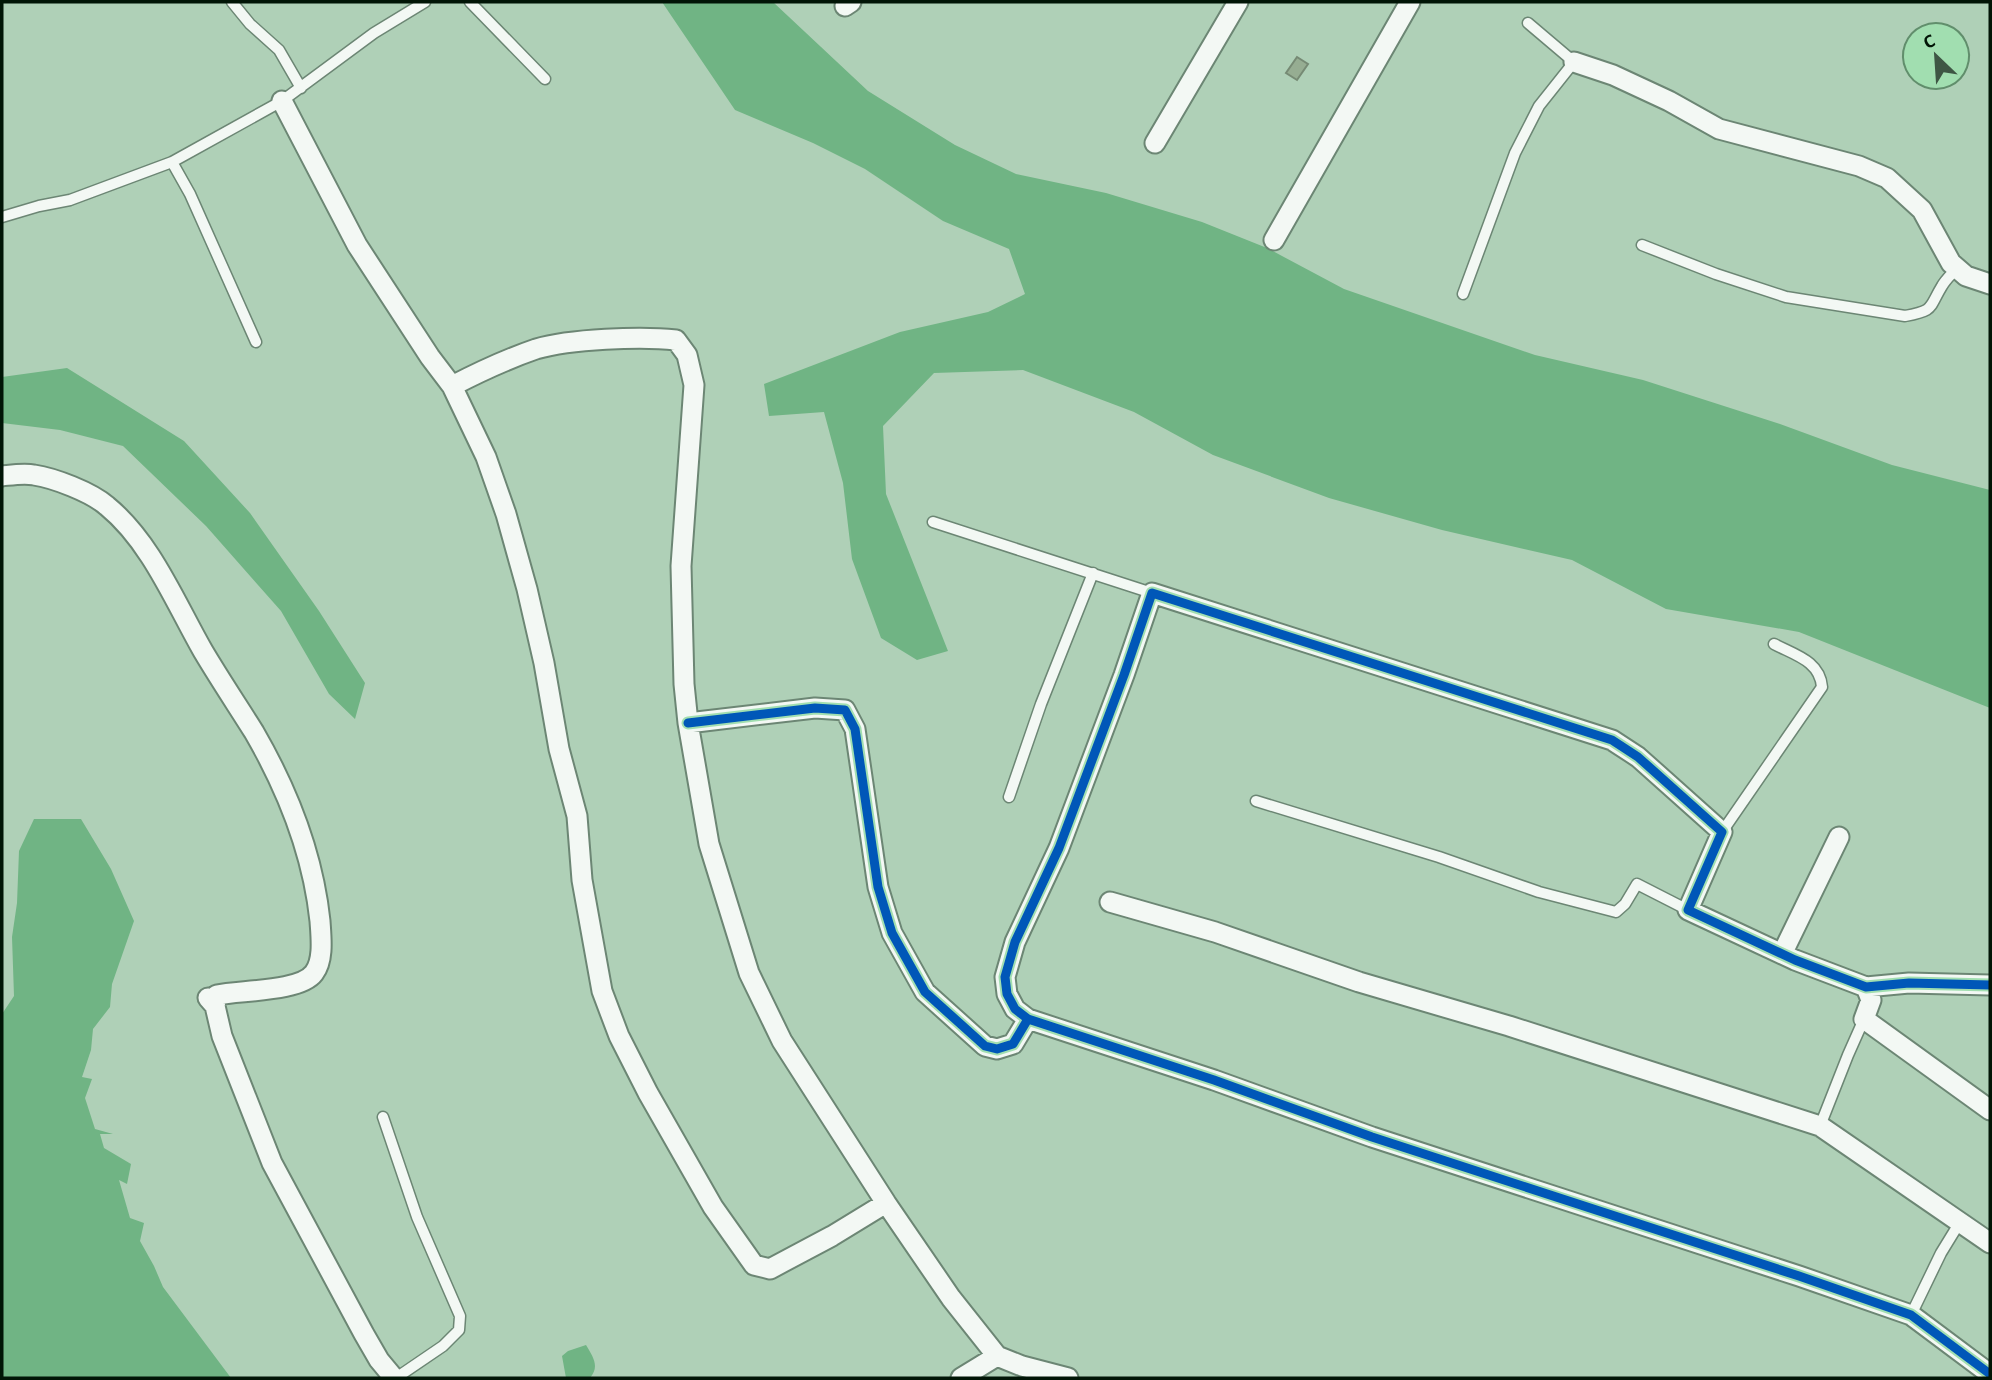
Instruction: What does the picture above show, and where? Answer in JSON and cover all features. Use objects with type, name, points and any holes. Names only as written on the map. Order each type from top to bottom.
[{"type":"street","points":[[1155,143],[1238,2]]},
{"type":"street","points":[[1275,240],[1410,2]]},
{"type":"street","points":[[1574,61],[1636,86],[1718,129],[1859,166],[1887,178],[1922,210],[1951,263],[1966,276],[1990,284]]},
{"type":"street","points":[[282,101],[357,245],[429,357],[452,386],[486,457],[506,514],[544,663],[559,749],[577,816],[582,880],[602,991],[619,1036],[648,1093],[713,1207],[754,1265],[770,1269],[886,1203]]},
{"type":"street","points":[[452,386],[539,348],[655,337],[676,340],[687,355],[694,385],[681,566],[684,684],[709,844],[749,973],[782,1041],[886,1203],[951,1298],[997,1356],[1068,1378]]},
{"type":"street","points":[[2,476],[33,475],[67,485],[104,503],[128,525],[255,734],[285,795],[303,840],[319,914],[321,945],[317,971],[310,978],[293,984],[217,995],[211,1002],[272,1163],[379,1360],[395,1378]]},
{"type":"street","points":[[1990,985],[1909,983],[1867,987],[1782,954],[1688,910],[1722,832],[1638,757],[1612,740],[1152,593],[1059,848],[1015,942],[1005,977],[1007,994],[1015,1009],[1028,1019],[1214,1080],[1372,1137],[1911,1315],[1990,1374]]},
{"type":"street","points":[[688,723],[815,708],[845,710],[855,729],[878,887],[892,933],[925,992],[985,1046],[997,1049],[1013,1044],[1028,1019]]},
{"type":"street","points":[[1782,954],[1839,837]]},
{"type":"street","points":[[1110,902],[1215,932],[1359,982],[1509,1026],[1820,1126],[1990,1243]]},
{"type":"street","points":[[1867,987],[1871,1000],[1864,1019],[1990,1110]]},
{"type":"street","points":[[961,1378],[997,1356]]},
{"type":"lane","points":[[232,2],[250,24],[279,50],[301,88]]},
{"type":"lane","points":[[2,218],[39,206],[70,200],[172,162],[282,101],[374,33],[425,2]]},
{"type":"lane","points":[[470,2],[545,79]]},
{"type":"lane","points":[[1464,294],[1515,153],[1539,106],[1574,61],[1528,23]]},
{"type":"lane","points":[[172,162],[190,194],[256,342]]},
{"type":"lane","points":[[1642,245],[1716,274],[1786,297],[1905,316],[1923,312],[1934,304],[1942,286],[1957,268]]},
{"type":"lane","points":[[933,522],[1152,593]]},
{"type":"lane","points":[[1009,797],[1041,704],[1093,573]]},
{"type":"lane","points":[[1722,832],[1822,687],[1821,674],[1811,664],[1774,644]]},
{"type":"lane","points":[[1255,801],[1440,856],[1539,892],[1616,912],[1625,904],[1637,884],[1688,910]]},
{"type":"lane","points":[[1820,1126],[1864,1019]]},
{"type":"lane","points":[[383,1117],[417,1217],[460,1316],[459,1330],[443,1346],[395,1378]]},
{"type":"lane","points":[[1911,1315],[1959,1222]]},
{"type":"shaded area","points":[[662,2],[773,2],[868,91],[955,145],[1016,174],[1106,193],[1202,222],[1267,248],[1344,289],[1535,355],[1643,380],[1780,424],[1892,465],[1990,490],[1990,708],[1799,632],[1666,609],[1572,560],[1442,530],[1329,498],[1213,455],[1134,412],[1023,370],[934,373],[883,426],[886,494],[948,651],[917,660],[881,638],[852,559],[843,483],[824,412],[769,416],[764,384],[900,332],[988,312],[1025,294],[1009,249],[943,221],[865,169],[813,143],[735,110]]},
{"type":"shaded area","points":[[67,368],[184,441],[250,513],[319,611],[365,683],[355,719],[329,694],[281,611],[206,526],[123,446],[60,430],[2,423],[2,377]]},
{"type":"shaded area","points":[[34,819],[81,819],[111,869],[134,921],[112,984],[110,1007],[93,1029],[91,1050],[82,1077],[92,1079],[85,1098],[95,1129],[113,1134],[100,1134],[104,1148],[131,1164],[127,1184],[119,1180],[130,1218],[144,1223],[140,1241],[163,1287],[231,1378],[2,1378],[2,1014],[14,996],[12,937],[17,903],[19,851]]},
{"type":"shaded area","points":[[586,1345],[594,1362],[593,1374],[590,1378],[566,1378],[562,1356]]},
{"type":"building","points":[[1297,57],[1308,64],[1297,80],[1286,73]]},
{"type":"cycle path","points":[[1028,1019],[1015,1009],[1007,994],[1005,977],[1015,942],[1059,848],[1152,593],[1612,740],[1638,757],[1722,832],[1688,910],[1795,960],[1866,987],[1909,983],[1990,985]]},
{"type":"cycle path","points":[[688,723],[815,708],[845,710],[855,729],[878,887],[892,933],[925,992],[985,1046],[997,1049],[1013,1044],[1028,1019],[1214,1080],[1372,1137],[1911,1315],[1990,1374]]}]
